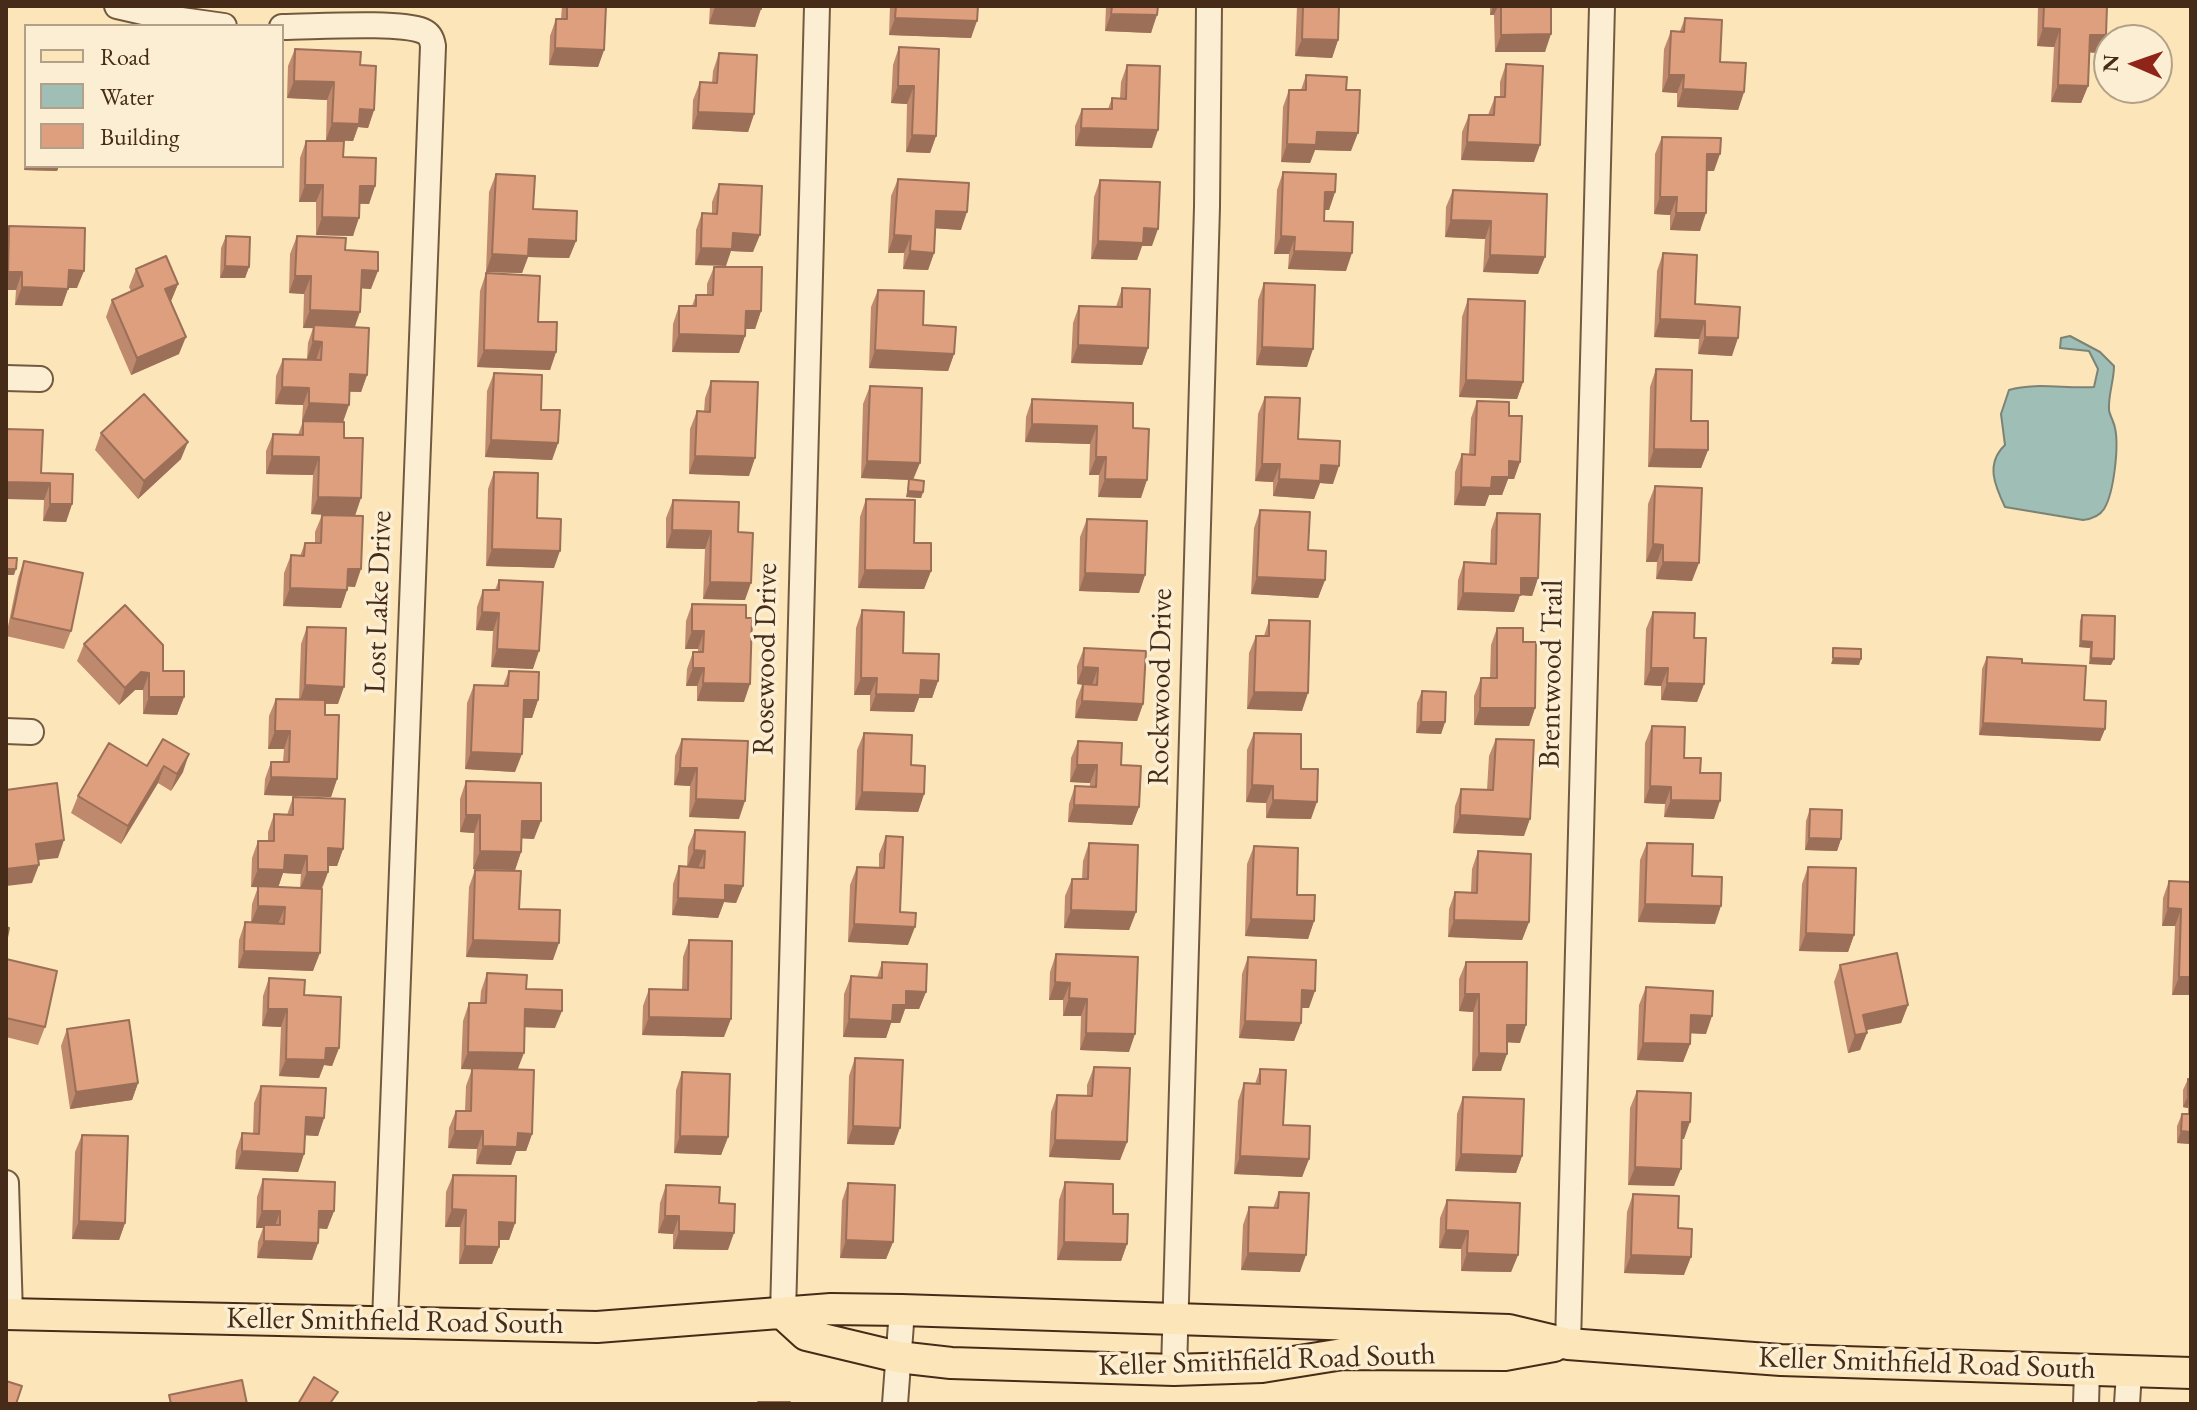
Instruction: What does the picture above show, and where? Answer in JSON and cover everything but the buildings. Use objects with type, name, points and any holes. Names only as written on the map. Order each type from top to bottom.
[{"type":"main road","name":"Keller Smithfield Road South","points":[[8,1314],[597,1327],[831,1309],[902,1310],[1509,1330],[1568,1344],[1781,1360],[2191,1373]]},
{"type":"main road","name":"Keller Smithfield Road South","points":[[783,1314],[806,1335],[898,1357],[951,1363],[1174,1370],[1262,1367],[1343,1354],[1505,1355],[1568,1344]]},
{"type":"street","points":[[117,6],[210,24]]},
{"type":"street","name":"Rosewood Drive","points":[[783,1314],[817,6]]},
{"type":"street","name":"Rockwood Drive","points":[[1174,1370],[1207,207],[1209,6]]},
{"type":"street","name":"Brentwood Trail","points":[[1568,1344],[1602,6]]},
{"type":"street","name":"Lost Lake Drive","points":[[284,27],[403,27],[425,32],[432,38],[433,46],[385,1322]]},
{"type":"street","points":[[6,378],[40,379]]},
{"type":"street","points":[[6,731],[31,732]]},
{"type":"street","points":[[6,1183],[8,1314]]},
{"type":"street","points":[[895,1404],[902,1310]]},
{"type":"street","points":[[2086,1404],[2087,1370]]},
{"type":"street","points":[[2127,1404],[2129,1372]]},
{"type":"water","points":[[2070,336],[2100,352],[2114,366],[2109,404],[2116,436],[2113,481],[2102,512],[2083,520],[2005,507],[1994,475],[1995,460],[2005,445],[2001,414],[2009,390],[2040,386],[2094,387],[2098,369],[2089,351],[2060,348],[2061,338]]}]
